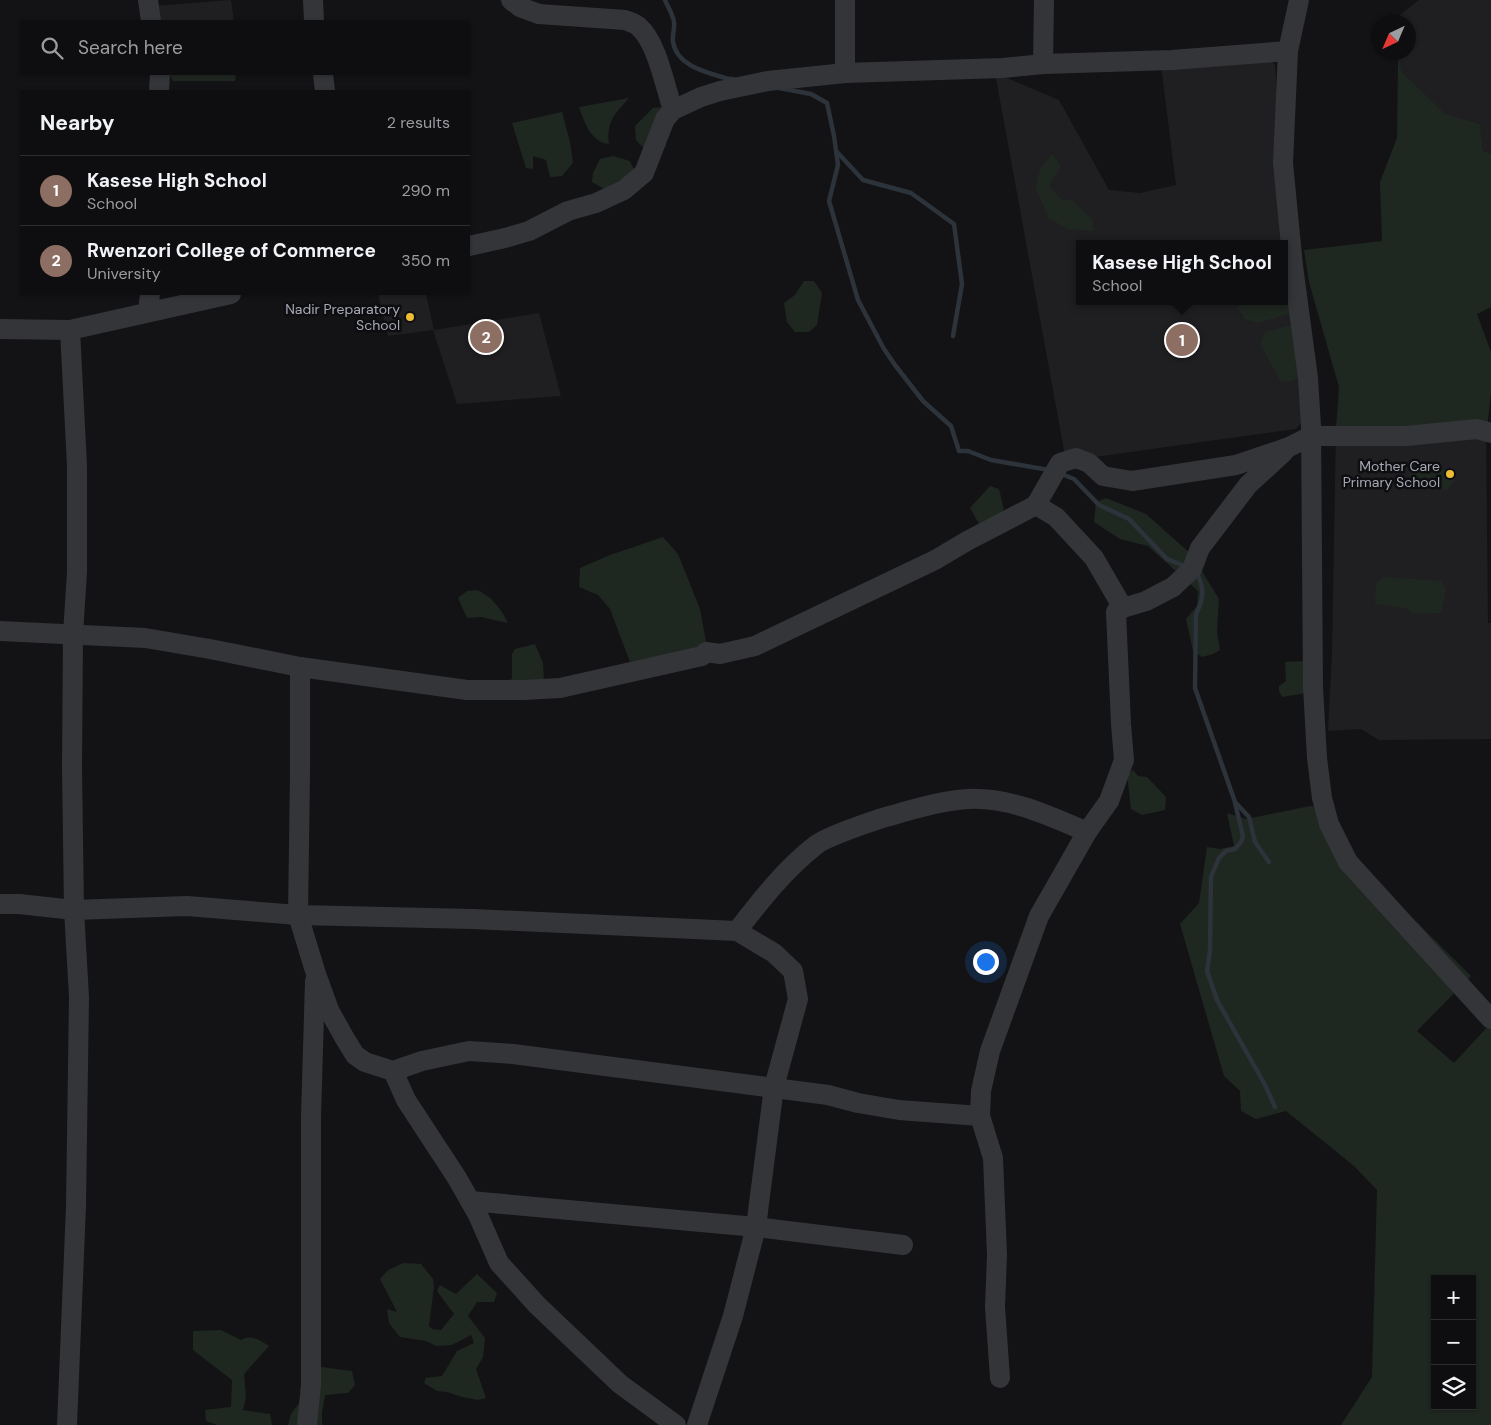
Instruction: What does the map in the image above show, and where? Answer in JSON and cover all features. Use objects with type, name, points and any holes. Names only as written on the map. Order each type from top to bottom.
[{"type":"street","points":[[148,0],[151,20]]},
{"type":"street","points":[[313,0],[314,20]]},
{"type":"street","points":[[512,0],[520,8],[539,14],[625,20],[641,28],[660,66],[673,110]]},
{"type":"street","points":[[845,0],[845,73]]},
{"type":"street","points":[[1043,64],[1044,0]]},
{"type":"street","points":[[1299,0],[1288,51],[1283,163],[1293,266],[1308,378],[1311,436],[1313,687],[1317,758],[1322,798],[1329,824],[1348,862],[1491,1020]]},
{"type":"street","points":[[470,246],[529,231],[568,211],[596,204],[624,190],[644,173],[665,120],[673,110],[701,97],[720,91],[768,82],[845,73],[1172,60],[1288,51]]},
{"type":"street","points":[[159,90],[160,75]]},
{"type":"street","points":[[323,75],[325,90]]},
{"type":"street","points":[[0,329],[70,330],[149,303],[222,295]]},
{"type":"street","points":[[67,1425],[76,1206],[79,997],[74,910],[73,634],[77,572],[77,466],[70,330]]},
{"type":"street","points":[[0,631],[145,638],[300,667],[467,690],[560,688],[702,656],[706,652],[720,654],[754,646],[935,560],[1036,505],[1060,463],[1076,458],[1089,463],[1103,476],[1132,481],[1236,465],[1289,447],[1311,436],[1406,436],[1477,429],[1491,433]]},
{"type":"street","points":[[1000,1378],[995,1307],[997,1255],[993,1158],[980,1116],[981,1092],[990,1051],[1039,916],[1088,832],[1109,801],[1124,760],[1116,612],[1146,601],[1180,581],[1192,569],[1200,548],[1248,485],[1289,447]]},
{"type":"street","points":[[1036,505],[1056,518],[1094,558],[1123,608]]},
{"type":"street","points":[[300,667],[298,915],[329,1010],[355,1055],[365,1062],[393,1071],[422,1061],[469,1051],[513,1054],[774,1087],[828,1095],[858,1103],[898,1110],[980,1116]]},
{"type":"street","points":[[737,931],[770,888],[817,844],[867,823],[894,815],[950,801],[969,799],[997,801],[1025,807],[1088,832]]},
{"type":"street","points":[[0,904],[74,910],[187,906],[298,915],[473,919],[737,931],[774,953],[793,971],[798,998],[774,1087],[756,1227],[733,1316],[697,1425]]},
{"type":"street","points":[[307,1425],[311,1385],[311,1117],[316,974]]},
{"type":"street","points":[[393,1071],[406,1100],[470,1200],[499,1263],[515,1282],[620,1384],[676,1425]]},
{"type":"street","points":[[470,1200],[756,1227],[903,1245]]},
{"type":"shaded area","points":[[231,0],[234,20],[154,20],[153,6]]},
{"type":"shaded area","points":[[1419,0],[1491,0],[1491,153],[1483,151],[1480,124],[1445,115],[1402,72],[1398,60],[1416,60],[1416,15],[1400,15]]},
{"type":"shaded area","points":[[1266,56],[1275,65],[1304,419],[1296,429],[1066,461],[995,73],[1059,100],[1109,190],[1140,193],[1176,185],[1161,65]]},
{"type":"shaded area","points":[[1398,60],[1402,72],[1445,114],[1480,124],[1483,151],[1491,153],[1491,307],[1477,314],[1491,352],[1491,393],[1486,437],[1336,428],[1339,387],[1309,282],[1304,250],[1382,241],[1380,182],[1397,138]]},
{"type":"shaded area","points":[[170,75],[236,75],[235,81],[173,81]]},
{"type":"shaded area","points":[[629,98],[610,124],[609,144],[597,140],[583,119],[579,107]]},
{"type":"shaded area","points":[[662,107],[666,147],[647,152],[636,140],[635,126],[653,108]]},
{"type":"shaded area","points":[[562,112],[573,163],[562,176],[550,177],[546,160],[533,156],[533,169],[526,168],[512,123]]},
{"type":"shaded area","points":[[1052,154],[1061,166],[1049,186],[1063,201],[1071,199],[1092,219],[1094,231],[1067,229],[1049,218],[1036,189],[1040,169]]},
{"type":"shaded area","points":[[613,156],[630,161],[638,178],[618,197],[592,182],[593,173],[600,159]]},
{"type":"shaded area","points":[[1288,276],[1296,294],[1289,314],[1258,323],[1244,319],[1238,308],[1238,305],[1288,305]]},
{"type":"shaded area","points":[[804,281],[814,281],[822,293],[817,325],[809,332],[795,332],[787,322],[784,303],[795,295]]},
{"type":"shaded area","points":[[378,295],[426,295],[434,330],[539,313],[561,396],[457,404],[433,330],[388,336]]},
{"type":"shaded area","points":[[1296,324],[1310,372],[1292,381],[1281,382],[1260,344],[1265,332]]},
{"type":"shaded area","points":[[1336,428],[1486,437],[1488,623],[1491,623],[1491,739],[1379,740],[1361,729],[1328,731],[1332,654]]},
{"type":"shaded area","points":[[1414,469],[1449,470],[1455,481],[1447,490],[1431,488],[1413,490],[1409,477]]},
{"type":"shaded area","points":[[990,486],[999,489],[1004,510],[982,529],[970,508]]},
{"type":"shaded area","points":[[1106,498],[1146,514],[1192,555],[1219,599],[1217,632],[1220,650],[1202,657],[1193,651],[1186,619],[1197,606],[1198,591],[1148,546],[1120,539],[1094,522],[1096,502]]},
{"type":"shaded area","points":[[663,537],[678,554],[700,609],[707,647],[630,662],[610,609],[598,595],[579,587],[580,568],[610,555]]},
{"type":"shaded area","points":[[1384,577],[1442,581],[1446,590],[1441,613],[1413,614],[1406,608],[1375,604],[1376,583]]},
{"type":"shaded area","points":[[476,590],[486,595],[495,603],[508,623],[481,617],[467,618],[458,598],[467,591]]},
{"type":"shaded area","points":[[535,644],[543,663],[544,680],[506,681],[512,679],[512,654],[515,649]]},
{"type":"shaded area","points":[[1303,661],[1306,693],[1282,697],[1279,686],[1286,681],[1285,662]]},
{"type":"shaded area","points":[[1133,770],[1138,776],[1147,777],[1166,797],[1165,810],[1142,815],[1131,809],[1127,775]]},
{"type":"shaded area","points":[[1310,806],[1321,807],[1331,837],[1471,976],[1417,1031],[1454,1063],[1491,1023],[1491,1425],[1341,1425],[1372,1377],[1377,1190],[1354,1166],[1286,1111],[1256,1119],[1241,1111],[1240,1091],[1224,1076],[1180,924],[1199,903],[1207,847],[1220,849],[1234,846],[1227,813],[1246,819]]},
{"type":"shaded area","points":[[403,1263],[421,1264],[433,1279],[434,1287],[429,1326],[432,1329],[441,1330],[454,1314],[437,1291],[440,1285],[456,1294],[477,1274],[497,1293],[494,1302],[477,1302],[468,1316],[485,1338],[483,1357],[476,1369],[486,1398],[478,1400],[437,1391],[424,1383],[426,1378],[442,1376],[457,1351],[474,1343],[471,1335],[452,1345],[436,1346],[426,1341],[400,1337],[389,1323],[387,1309],[397,1312],[380,1279],[388,1270]]},
{"type":"shaded area","points":[[221,1330],[241,1340],[252,1338],[269,1346],[244,1374],[246,1397],[243,1410],[270,1414],[272,1425],[217,1425],[206,1421],[205,1410],[231,1407],[232,1380],[193,1350],[193,1331]]},
{"type":"shaded area","points":[[321,1367],[352,1371],[355,1385],[348,1393],[325,1395],[322,1425],[288,1425],[291,1414],[309,1390],[314,1377]]},
{"type":"waterway","points":[[665,0],[674,22],[673,42],[676,51],[681,57],[695,68],[733,79]]},
{"type":"waterway","points":[[779,88],[811,94],[827,103],[838,165],[829,201],[858,300],[884,349],[895,365],[923,401],[951,426],[959,451],[968,451],[991,460],[1049,470]]},
{"type":"waterway","points":[[837,152],[863,180],[911,193],[954,224],[962,284],[953,336]]},
{"type":"waterway","points":[[1059,473],[1074,479],[1099,505],[1129,519],[1167,559],[1187,567]]},
{"type":"waterway","points":[[1196,572],[1201,583],[1202,593],[1201,603],[1196,614],[1195,688],[1235,802],[1249,817],[1255,842],[1269,862]]},
{"type":"waterway","points":[[1235,803],[1243,836],[1235,849],[1226,851],[1219,858],[1211,877],[1210,951],[1207,971],[1217,1000],[1265,1085],[1275,1107]]},
{"type":"place","name":"Nadir Preparatory School","points":[[410,317]]},
{"type":"place","name":"Rwenzori College of Commerce","points":[[486,337]]},
{"type":"place","name":"Kasese High School","points":[[1182,340]]},
{"type":"place","name":"Mother Care Primary School","points":[[1450,474]]}]
